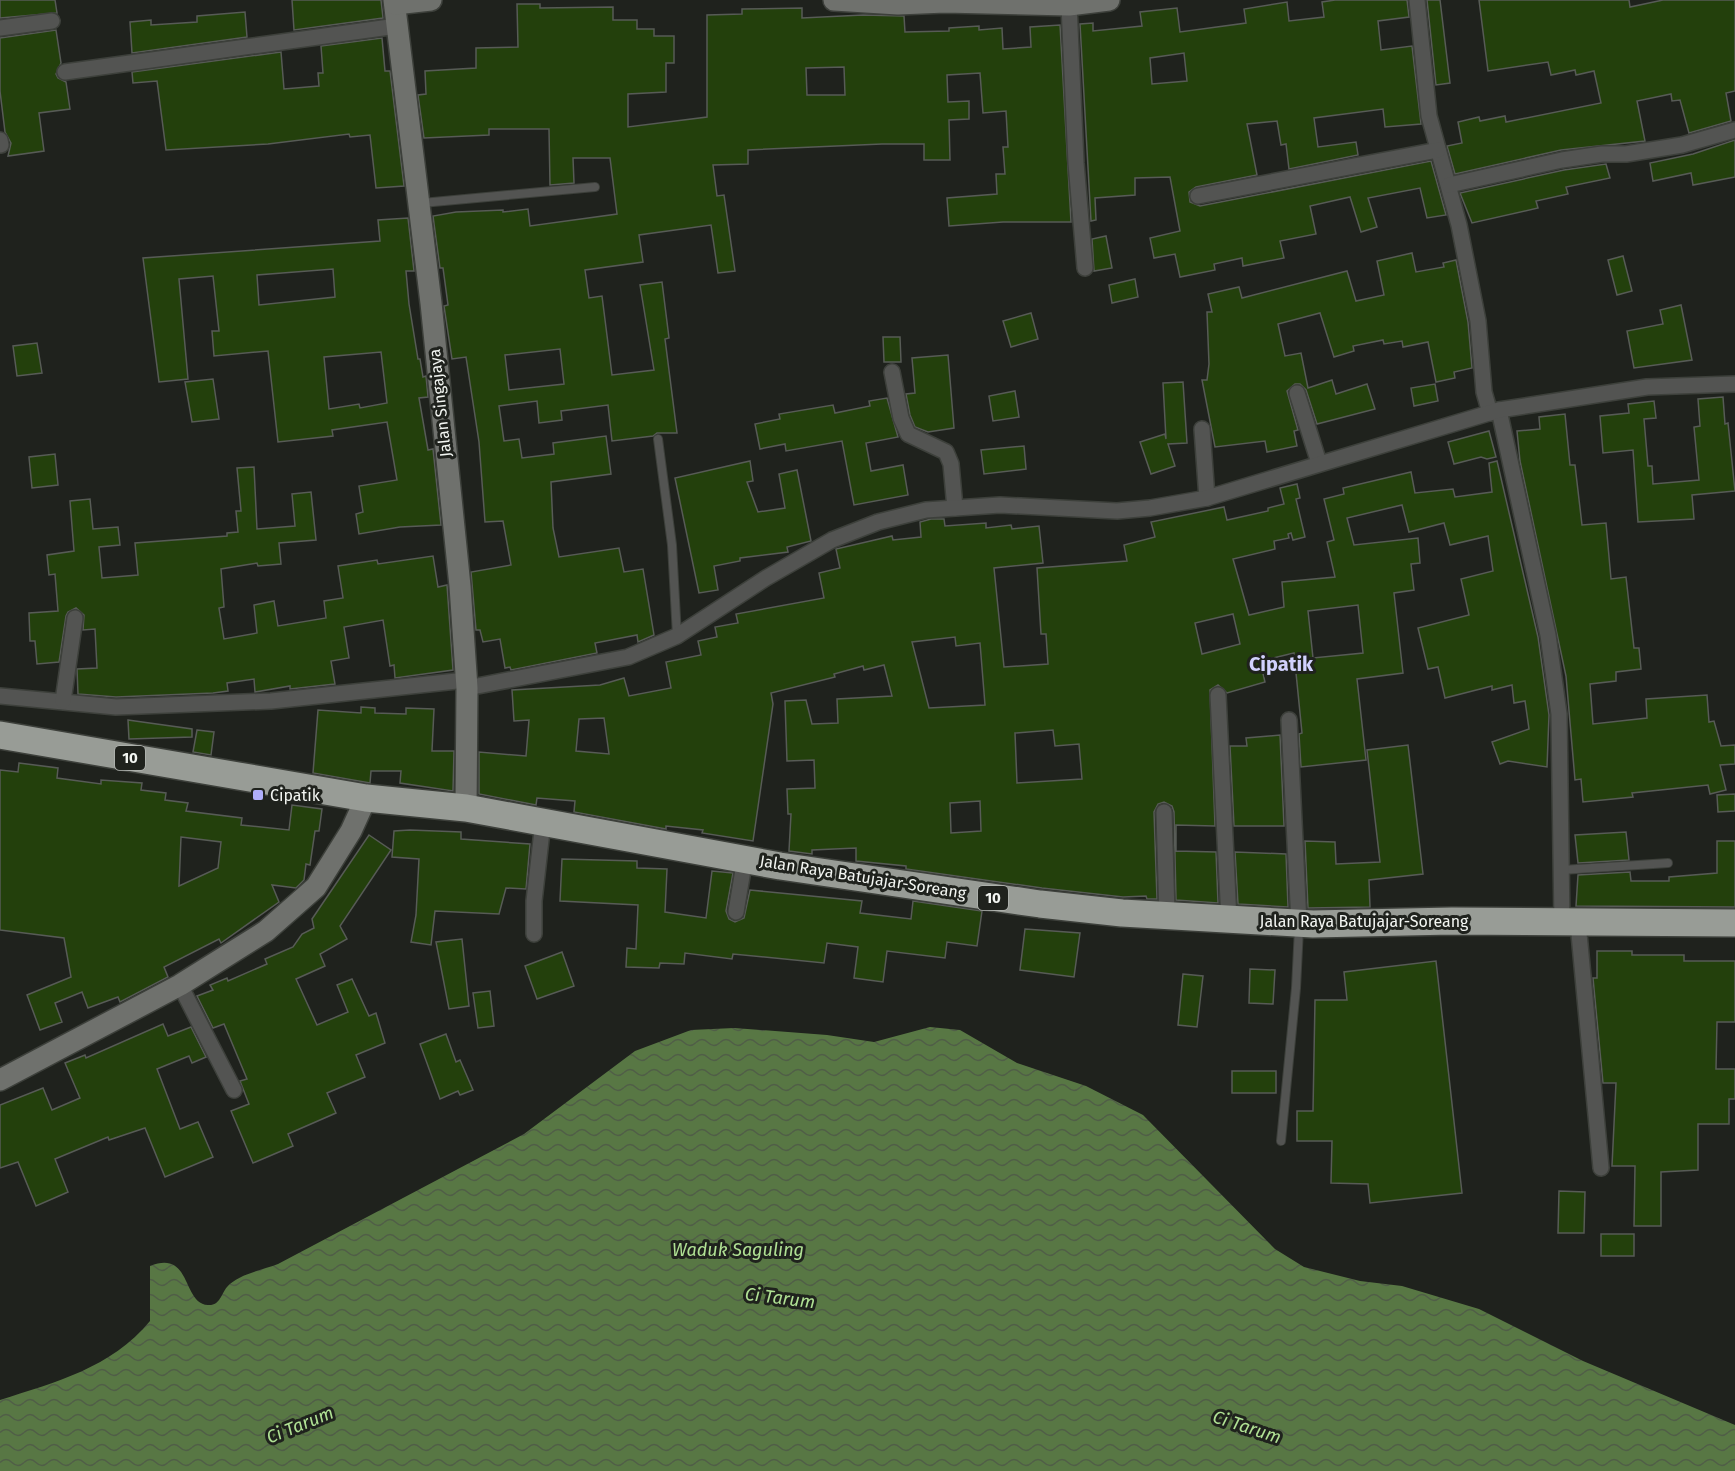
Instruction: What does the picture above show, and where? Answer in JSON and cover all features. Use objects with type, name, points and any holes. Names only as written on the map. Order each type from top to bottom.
[{"type":"highway","name":"Jalan Raya Batujajar-Soreang","points":[[0,735],[366,798],[466,808],[623,838],[745,858],[1040,904],[1122,913],[1299,923],[1452,921],[1735,923]]},
{"type":"street","points":[[395,2],[431,0]]},
{"type":"street","points":[[834,0],[1069,5],[1109,0]]},
{"type":"street","points":[[1416,0],[1429,116],[1449,185],[1478,321],[1484,392],[1494,412],[1548,635],[1559,714],[1562,870],[1601,1168]]},
{"type":"street","name":"Jalan Singajaya","points":[[395,2],[454,523],[466,684],[466,808]]},
{"type":"street","points":[[1069,5],[1076,163],[1086,268]]},
{"type":"street","points":[[0,28],[52,21]]},
{"type":"street","points":[[65,72],[397,26]]},
{"type":"street","points":[[1449,185],[1562,160],[1602,154],[1626,154],[1682,145],[1735,130]]},
{"type":"street","points":[[1197,196],[1438,150]]},
{"type":"street","points":[[892,372],[901,417],[908,434],[946,452],[951,464],[954,499]]},
{"type":"street","points":[[0,696],[116,707],[271,700],[466,684],[628,657],[677,636],[766,578],[854,530],[926,510],[954,499],[1000,505],[1117,511],[1207,498],[1494,412],[1647,387],[1735,384]]},
{"type":"street","points":[[1297,393],[1319,463]]},
{"type":"street","points":[[1202,429],[1207,498]]},
{"type":"street","points":[[63,701],[75,618]]},
{"type":"street","points":[[1218,695],[1229,920]]},
{"type":"street","points":[[1289,720],[1299,923]]},
{"type":"street","points":[[0,1080],[180,985],[266,932],[316,887],[334,860],[366,798]]},
{"type":"street","points":[[1164,812],[1167,914]]},
{"type":"street","points":[[534,934],[534,901],[543,822]]},
{"type":"street","points":[[736,912],[745,858]]},
{"type":"street","points":[[180,985],[234,1090]]},
{"type":"lane","points":[[417,204],[595,187]]},
{"type":"lane","points":[[658,439],[672,545],[677,636]]},
{"type":"lane","points":[[1562,870],[1668,863]]},
{"type":"lane","points":[[1281,1141],[1296,988],[1299,923]]},
{"type":"water","name":"Waduk Saguling","points":[[930,1027],[960,1030],[1017,1063],[1086,1086],[1143,1115],[1275,1249],[1304,1267],[1360,1281],[1402,1286],[1479,1309],[1583,1361],[1735,1425],[1735,1471],[0,1471],[0,1400],[42,1387],[81,1371],[118,1351],[135,1337],[150,1321],[150,1266],[163,1263],[173,1265],[180,1271],[200,1302],[208,1305],[215,1304],[227,1287],[238,1279],[278,1264],[524,1134],[635,1051],[691,1030],[734,1028],[827,1035],[874,1042]]},
{"type":"building","points":[[0,0],[55,0],[57,13],[0,18]]},
{"type":"building","points":[[292,0],[381,0],[383,18],[294,30]]},
{"type":"building","points":[[1407,0],[1409,17],[1378,21],[1381,50],[1412,46],[1421,124],[1385,127],[1383,109],[1314,118],[1318,147],[1356,142],[1358,155],[1289,169],[1286,144],[1281,145],[1277,121],[1247,124],[1257,175],[1196,187],[1189,192],[1190,202],[1200,206],[1431,161],[1446,215],[1427,218],[1420,188],[1368,198],[1377,227],[1361,232],[1350,197],[1310,206],[1316,234],[1280,241],[1284,258],[1243,266],[1242,258],[1214,264],[1215,270],[1180,277],[1175,254],[1154,258],[1150,238],[1180,231],[1170,177],[1135,178],[1135,195],[1095,198],[1096,220],[1091,221],[1080,24],[1093,23],[1093,31],[1142,26],[1140,12],[1177,8],[1180,32],[1246,23],[1244,9],[1287,2],[1289,21],[1324,17],[1322,2]],"holes":[[[1184,53],[1187,81],[1152,84],[1150,58]]]},
{"type":"building","points":[[1427,0],[1440,0],[1450,83],[1436,85]]},
{"type":"building","points":[[1479,0],[1629,0],[1630,7],[1663,0],[1735,0],[1735,91],[1726,93],[1731,121],[1689,133],[1680,100],[1672,101],[1671,94],[1637,101],[1645,141],[1561,150],[1455,174],[1447,146],[1462,143],[1458,122],[1479,117],[1480,121],[1505,116],[1506,122],[1601,103],[1594,71],[1576,75],[1575,70],[1551,75],[1548,62],[1488,71]]},
{"type":"building","points":[[517,4],[540,4],[540,8],[613,7],[613,20],[637,20],[637,29],[654,29],[654,36],[674,36],[674,63],[666,63],[666,92],[628,94],[628,127],[707,117],[707,15],[742,14],[742,9],[802,8],[802,18],[863,15],[904,16],[905,32],[949,31],[949,28],[979,26],[979,30],[1002,28],[1003,49],[1031,47],[1030,27],[1060,25],[1071,222],[1003,222],[949,226],[947,198],[997,194],[996,174],[1005,174],[1003,147],[1008,147],[1006,111],[983,113],[980,73],[947,75],[948,102],[969,101],[969,119],[949,120],[950,160],[924,160],[924,144],[882,144],[748,150],[748,164],[713,165],[717,196],[724,195],[735,271],[718,273],[711,225],[639,235],[643,262],[585,270],[589,298],[602,296],[612,375],[654,370],[640,285],[662,282],[669,338],[665,339],[677,433],[657,433],[653,436],[612,441],[608,405],[561,411],[562,420],[539,423],[537,401],[499,406],[504,441],[519,439],[522,458],[554,454],[553,443],[606,436],[611,474],[551,482],[553,528],[559,557],[619,548],[624,572],[643,569],[654,635],[638,642],[637,635],[595,643],[597,653],[511,670],[510,667],[505,668],[500,639],[483,642],[480,630],[476,630],[471,572],[511,565],[503,521],[485,522],[479,442],[466,357],[452,359],[444,306],[448,305],[433,216],[456,212],[503,210],[503,212],[528,209],[530,226],[617,214],[610,158],[573,158],[574,183],[550,185],[549,129],[489,129],[489,135],[424,138],[418,95],[426,94],[425,71],[476,68],[476,48],[518,47]],"holes":[[[844,67],[845,95],[807,95],[806,68]],[[560,349],[564,384],[509,390],[505,355]]]},
{"type":"building","points":[[245,12],[247,37],[132,53],[130,22],[151,20],[151,25],[197,22],[197,16]]},
{"type":"building","points":[[56,30],[61,63],[56,74],[58,78],[66,82],[70,109],[39,113],[44,151],[8,156],[11,143],[5,132],[0,91],[0,38]]},
{"type":"building","points":[[382,38],[385,71],[390,71],[404,186],[376,188],[370,135],[350,137],[349,134],[268,144],[166,150],[157,81],[133,83],[132,72],[281,52],[284,89],[319,86],[318,73],[323,73],[321,46]]},
{"type":"building","points":[[1735,140],[1735,177],[1693,185],[1691,173],[1653,181],[1650,163],[1693,154]]},
{"type":"building","points":[[1606,164],[1610,178],[1566,187],[1568,194],[1536,201],[1538,208],[1472,223],[1460,193],[1564,170]]},
{"type":"building","points":[[408,218],[414,271],[406,271],[409,304],[418,359],[420,359],[423,377],[426,376],[428,397],[419,398],[428,450],[433,449],[441,525],[400,527],[359,534],[356,514],[363,512],[359,486],[397,480],[387,422],[332,430],[333,436],[278,442],[268,351],[214,356],[212,331],[219,331],[213,276],[179,279],[188,379],[159,382],[143,258],[380,241],[378,220]],"holes":[[[333,269],[335,297],[259,305],[257,275]],[[381,352],[387,403],[360,408],[359,404],[329,409],[324,357]]]},
{"type":"building","points":[[1106,236],[1112,268],[1094,271],[1092,239]]},
{"type":"building","points":[[1412,253],[1416,272],[1444,267],[1443,263],[1456,260],[1468,322],[1472,368],[1454,372],[1455,378],[1436,382],[1428,342],[1403,347],[1402,341],[1384,344],[1383,340],[1353,346],[1354,351],[1334,357],[1320,313],[1278,324],[1285,356],[1301,353],[1308,388],[1332,380],[1336,394],[1367,384],[1375,409],[1317,424],[1306,390],[1300,384],[1295,384],[1287,391],[1298,430],[1294,431],[1297,446],[1267,452],[1265,441],[1215,447],[1202,380],[1207,380],[1209,364],[1207,312],[1212,312],[1208,294],[1239,287],[1242,298],[1347,271],[1356,301],[1384,295],[1377,261]]},
{"type":"building","points":[[1623,256],[1632,291],[1617,295],[1608,260]]},
{"type":"building","points":[[1135,279],[1138,297],[1112,303],[1109,285]]},
{"type":"building","points":[[1681,305],[1692,360],[1634,368],[1627,331],[1663,324],[1660,310]]},
{"type":"building","points":[[1031,313],[1038,339],[1011,347],[1003,321]]},
{"type":"building","points":[[883,337],[900,337],[901,362],[884,362]]},
{"type":"building","points":[[37,343],[42,373],[17,376],[13,346]]},
{"type":"building","points":[[948,355],[954,428],[928,432],[915,427],[910,415],[906,394],[915,393],[912,358]]},
{"type":"building","points":[[213,379],[219,419],[192,422],[185,382]]},
{"type":"building","points":[[1183,382],[1187,443],[1168,444],[1175,466],[1151,474],[1140,442],[1165,434],[1166,439],[1163,383]]},
{"type":"building","points":[[1435,384],[1438,401],[1414,406],[1411,388]]},
{"type":"building","points":[[1015,391],[1019,417],[993,421],[989,396]]},
{"type":"building","points":[[1723,397],[1735,491],[1692,495],[1694,519],[1638,522],[1633,450],[1603,453],[1600,416],[1629,413],[1628,404],[1654,401],[1656,418],[1644,419],[1648,466],[1652,466],[1653,484],[1699,480],[1694,427],[1700,426],[1698,399]]},
{"type":"building","points":[[887,398],[898,437],[866,443],[871,471],[903,465],[908,495],[854,505],[842,441],[786,451],[785,444],[760,449],[755,424],[780,419],[779,414],[833,405],[835,413],[870,406],[869,401]]},
{"type":"building","points":[[1565,414],[1570,465],[1575,465],[1582,525],[1606,523],[1611,579],[1626,577],[1634,648],[1639,648],[1641,669],[1616,672],[1616,681],[1590,684],[1593,724],[1647,718],[1646,699],[1707,695],[1709,722],[1714,721],[1721,746],[1735,745],[1735,764],[1720,765],[1726,790],[1710,794],[1708,785],[1632,793],[1633,797],[1583,802],[1581,779],[1575,780],[1566,676],[1520,461],[1517,431],[1540,429],[1539,417]]},
{"type":"building","points":[[1489,431],[1496,457],[1487,459],[1481,457],[1454,464],[1448,442]]},
{"type":"building","points":[[1024,446],[1026,469],[984,474],[981,450]]},
{"type":"building","points":[[55,454],[58,485],[32,488],[29,457]]},
{"type":"building","points":[[750,461],[753,481],[747,482],[758,512],[785,508],[779,474],[797,470],[811,541],[787,547],[788,552],[740,558],[740,561],[714,566],[718,590],[699,593],[675,478]]},
{"type":"building","points":[[1497,461],[1538,637],[1549,715],[1547,767],[1508,761],[1500,764],[1492,742],[1529,729],[1525,701],[1514,703],[1512,685],[1492,690],[1492,686],[1445,698],[1438,667],[1428,669],[1418,628],[1469,615],[1461,579],[1493,571],[1488,536],[1450,545],[1444,523],[1409,532],[1402,505],[1347,518],[1354,545],[1418,538],[1420,563],[1411,564],[1414,590],[1394,593],[1403,673],[1357,679],[1366,760],[1301,767],[1299,734],[1302,733],[1294,653],[1260,661],[1265,682],[1227,693],[1218,685],[1210,690],[1215,826],[1176,825],[1176,851],[1216,852],[1218,903],[1176,900],[1174,812],[1172,806],[1164,802],[1158,804],[1154,812],[1157,899],[1147,899],[1146,896],[1123,897],[1042,888],[906,869],[906,866],[856,861],[856,848],[812,850],[812,854],[789,851],[791,814],[788,814],[787,789],[815,788],[814,760],[787,761],[785,701],[806,700],[812,724],[838,723],[837,699],[892,696],[884,665],[864,670],[863,666],[834,674],[835,677],[771,693],[773,704],[753,841],[702,833],[703,830],[666,826],[666,829],[574,812],[575,801],[537,798],[536,805],[479,794],[479,752],[526,756],[529,720],[514,721],[512,690],[600,685],[624,678],[629,696],[671,688],[666,662],[701,655],[698,641],[717,637],[715,627],[738,623],[736,614],[824,598],[819,573],[840,568],[836,549],[892,536],[893,540],[921,537],[920,522],[931,519],[944,519],[945,526],[986,523],[986,528],[1011,525],[1012,529],[1039,526],[1043,563],[994,568],[1004,667],[1048,664],[1046,634],[1041,634],[1037,568],[1127,561],[1124,545],[1155,537],[1151,522],[1224,507],[1227,520],[1268,511],[1268,508],[1284,504],[1280,488],[1297,484],[1300,498],[1296,499],[1305,537],[1293,540],[1291,533],[1288,534],[1289,538],[1274,541],[1275,549],[1233,559],[1249,615],[1284,607],[1282,582],[1335,577],[1327,542],[1334,540],[1324,499],[1344,494],[1343,488],[1411,472],[1415,493],[1453,489],[1455,497],[1492,492],[1489,463]],"holes":[[[1358,605],[1363,653],[1313,658],[1308,611]],[[1233,614],[1240,644],[1202,654],[1195,623]],[[955,637],[956,646],[980,643],[985,705],[929,708],[912,642]],[[604,718],[609,754],[576,751],[579,719]],[[1053,730],[1055,746],[1079,744],[1082,779],[1017,783],[1015,733]],[[980,801],[981,831],[951,833],[950,803]]]},
{"type":"building","points":[[254,467],[257,529],[295,526],[292,494],[311,492],[316,540],[279,543],[281,564],[258,566],[257,563],[221,569],[224,607],[219,608],[224,639],[257,633],[254,605],[274,601],[278,626],[326,618],[324,601],[343,598],[338,566],[377,560],[378,564],[433,556],[438,587],[447,585],[453,670],[395,678],[394,665],[390,666],[383,620],[344,627],[349,658],[331,661],[335,684],[290,689],[290,686],[255,692],[254,679],[227,683],[228,691],[213,693],[116,697],[78,694],[77,669],[97,668],[95,629],[83,630],[84,615],[76,608],[68,612],[66,616],[59,662],[37,664],[35,641],[30,641],[29,613],[58,611],[55,574],[49,575],[47,555],[74,551],[70,501],[90,499],[93,529],[118,527],[120,545],[99,547],[102,578],[138,575],[135,543],[227,536],[227,533],[238,532],[236,511],[241,511],[237,468]]},
{"type":"building","points":[[361,707],[375,708],[375,713],[406,714],[406,708],[434,709],[432,751],[454,751],[453,791],[400,783],[401,771],[371,771],[370,783],[313,773],[318,710],[361,713]]},
{"type":"building","points":[[128,720],[192,729],[192,737],[129,739]]},
{"type":"building","points":[[197,730],[214,732],[211,755],[193,752]]},
{"type":"building","points":[[1280,735],[1284,826],[1234,826],[1230,746],[1247,746],[1246,738]]},
{"type":"building","points":[[1408,745],[1423,874],[1369,880],[1370,907],[1308,908],[1305,841],[1335,842],[1336,864],[1380,862],[1367,750]]},
{"type":"building","points":[[19,763],[58,768],[57,778],[101,784],[101,780],[142,783],[141,790],[166,793],[165,800],[188,803],[186,811],[242,818],[241,825],[289,830],[292,805],[322,809],[319,831],[315,831],[310,865],[306,864],[304,880],[296,888],[272,885],[279,902],[221,943],[219,939],[164,967],[168,977],[120,1002],[118,997],[88,1008],[82,992],[55,1003],[62,1022],[40,1030],[27,995],[71,977],[64,938],[0,930],[0,770],[18,772]],"holes":[[[181,837],[221,842],[218,868],[179,886]]]},
{"type":"building","points":[[1735,794],[1735,811],[1718,812],[1717,795]]},
{"type":"building","points":[[394,831],[461,832],[461,839],[530,844],[526,889],[506,888],[499,914],[435,911],[431,945],[411,942],[416,915],[419,859],[392,857]]},
{"type":"building","points":[[1626,832],[1629,860],[1578,863],[1575,835]]},
{"type":"building","points":[[369,835],[391,850],[340,926],[347,939],[320,954],[325,966],[296,979],[317,1025],[348,1012],[337,985],[352,979],[369,1016],[376,1013],[385,1043],[356,1055],[365,1077],[327,1093],[336,1113],[288,1134],[293,1146],[253,1163],[231,1111],[249,1104],[240,1081],[247,1079],[224,1024],[213,1028],[197,996],[213,990],[210,985],[227,978],[228,981],[267,964],[265,959],[293,947],[302,934],[314,928],[312,919]]},
{"type":"building","points":[[1717,841],[1735,841],[1735,907],[1576,906],[1578,875],[1630,872],[1631,881],[1669,881],[1669,877],[1717,873]]},
{"type":"building","points":[[1235,852],[1286,854],[1288,907],[1238,904]]},
{"type":"building","points":[[562,859],[637,861],[637,868],[667,869],[665,912],[706,918],[712,871],[733,873],[726,911],[729,919],[735,922],[744,918],[750,890],[862,901],[860,913],[911,919],[913,901],[982,911],[977,946],[947,942],[945,958],[887,951],[883,982],[854,978],[858,947],[827,943],[824,963],[733,954],[732,959],[685,953],[684,964],[660,963],[659,968],[626,967],[627,948],[636,949],[638,905],[560,901]]},
{"type":"building","points":[[1025,929],[1080,933],[1074,977],[1020,970]]},
{"type":"building","points":[[462,939],[469,1006],[449,1009],[436,942]]},
{"type":"building","points":[[1597,951],[1632,951],[1632,955],[1684,955],[1684,961],[1735,961],[1735,1022],[1717,1022],[1716,1069],[1735,1069],[1735,1099],[1729,1099],[1729,1124],[1698,1124],[1698,1170],[1661,1172],[1661,1226],[1634,1226],[1635,1166],[1612,1166],[1616,1083],[1603,1083],[1593,978],[1597,978]]},
{"type":"building","points":[[562,952],[574,986],[537,999],[525,966]]},
{"type":"building","points":[[1436,961],[1462,1193],[1370,1203],[1368,1184],[1331,1183],[1332,1141],[1297,1141],[1297,1111],[1313,1111],[1315,1000],[1347,1000],[1344,972]]},
{"type":"building","points":[[1250,969],[1275,970],[1273,1004],[1249,1003]]},
{"type":"building","points":[[1183,974],[1203,976],[1197,1027],[1178,1025]]},
{"type":"building","points":[[490,991],[494,1026],[478,1028],[473,993]]},
{"type":"building","points":[[163,1024],[168,1036],[191,1027],[206,1057],[192,1063],[189,1056],[157,1069],[180,1129],[198,1122],[213,1157],[165,1177],[145,1128],[109,1140],[108,1137],[55,1159],[68,1192],[36,1206],[18,1162],[0,1168],[0,1105],[43,1088],[52,1110],[80,1098],[65,1063],[85,1055],[86,1058]]},
{"type":"building","points":[[446,1034],[456,1062],[460,1060],[473,1090],[460,1095],[458,1091],[440,1099],[420,1044]]},
{"type":"building","points":[[1232,1071],[1276,1071],[1276,1093],[1232,1093]]},
{"type":"building","points":[[1559,1191],[1585,1192],[1584,1233],[1558,1233]]},
{"type":"building","points":[[1601,1234],[1634,1234],[1634,1256],[1601,1256]]},
{"type":"place","name":"Cipatik","points":[[258,795]]},
{"type":"district","name":"Cipatik","points":[[1281,664]]},
{"type":"water label","name":"Ci Tarum","points":[[780,1298]]},
{"type":"water label","name":"Ci Tarum","points":[[300,1425]]},
{"type":"water label","name":"Ci Tarum","points":[[1247,1427]]}]
